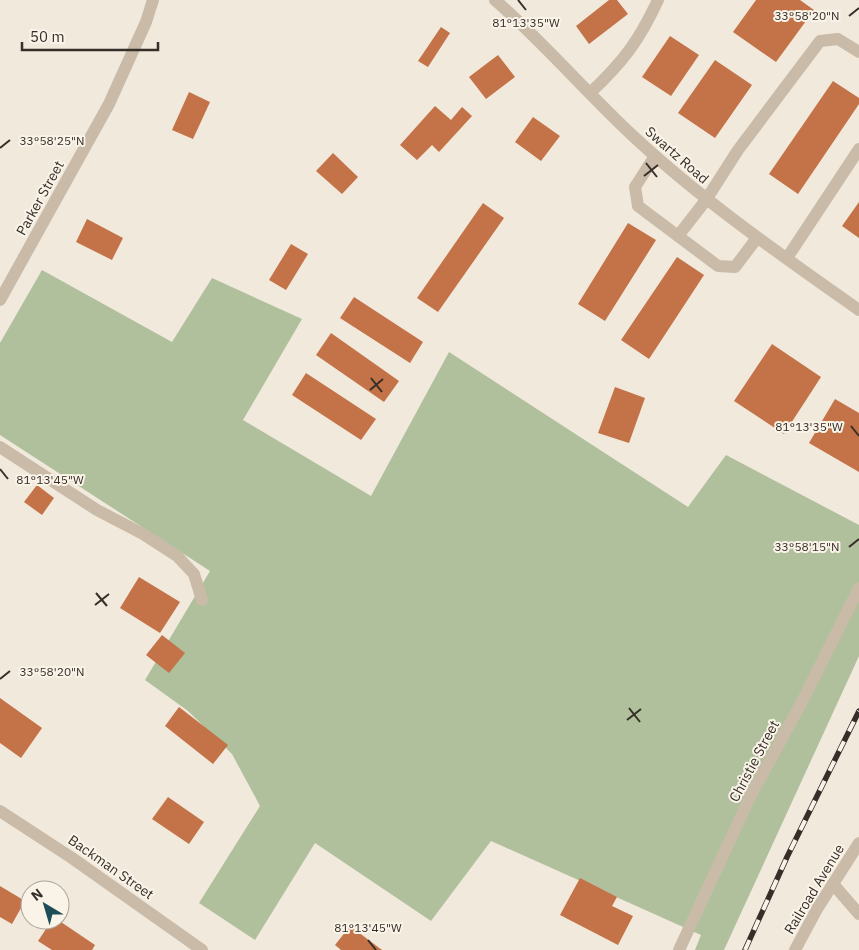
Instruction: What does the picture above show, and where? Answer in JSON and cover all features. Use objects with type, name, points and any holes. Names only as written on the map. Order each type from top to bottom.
[{"type":"street","name":"Parker Street","points":[[0,300],[109,104],[146,22],[153,0]]},
{"type":"street","name":"Swartz Road","points":[[495,0],[532,32],[590,93],[655,156],[706,200],[859,310]]},
{"type":"street","points":[[590,93],[628,54],[640,37],[658,0]]},
{"type":"street","points":[[678,236],[706,200],[738,150],[820,42],[838,40],[859,52]]},
{"type":"street","points":[[787,258],[859,150]]},
{"type":"street","points":[[655,156],[634,187],[638,206],[718,266],[736,267],[757,238]]},
{"type":"street","points":[[0,447],[97,510],[142,534],[177,556],[194,574],[202,600]]},
{"type":"street","name":"Christie Street","points":[[679,950],[750,797],[804,698],[859,588]]},
{"type":"street","name":"Backman Street","points":[[0,812],[72,858],[202,950]]},
{"type":"street","name":"Railroad Avenue","points":[[796,950],[833,884],[859,843]]},
{"type":"street","points":[[833,884],[859,914]]},
{"type":"green space","points":[[42,270],[172,342],[212,278],[302,319],[243,420],[371,496],[449,352],[688,507],[726,455],[859,525],[859,656],[724,950],[695,950],[701,935],[491,841],[431,921],[315,843],[255,940],[199,903],[260,806],[232,754],[188,711],[145,680],[210,571],[0,435],[0,343]]},
{"type":"building","points":[[609,0],[617,0],[628,14],[589,44],[576,26]]},
{"type":"building","points":[[756,0],[800,0],[814,10],[776,62],[733,32]]},
{"type":"building","points":[[441,27],[450,33],[428,67],[418,61]]},
{"type":"building","points":[[670,36],[699,55],[671,96],[642,77]]},
{"type":"building","points":[[498,55],[515,77],[486,99],[469,77]]},
{"type":"building","points":[[715,60],[752,85],[715,138],[678,113]]},
{"type":"building","points":[[833,81],[859,98],[859,104],[798,194],[769,174]]},
{"type":"building","points":[[189,92],[210,102],[193,139],[172,130]]},
{"type":"building","points":[[435,106],[451,120],[462,107],[472,116],[439,152],[432,145],[417,160],[400,145]]},
{"type":"building","points":[[533,117],[560,136],[541,161],[515,142]]},
{"type":"building","points":[[333,153],[358,177],[342,194],[316,171]]},
{"type":"building","points":[[859,202],[859,238],[842,226]]},
{"type":"building","points":[[483,203],[504,218],[438,312],[417,298]]},
{"type":"building","points":[[87,219],[123,238],[112,260],[76,242]]},
{"type":"building","points":[[628,223],[656,240],[605,321],[578,304]]},
{"type":"building","points":[[291,244],[308,254],[286,290],[269,280]]},
{"type":"building","points":[[677,257],[704,275],[649,359],[621,340]]},
{"type":"building","points":[[354,297],[423,342],[410,363],[340,318]]},
{"type":"building","points":[[331,333],[399,381],[384,402],[316,355]]},
{"type":"building","points":[[772,344],[821,377],[784,434],[734,401]]},
{"type":"building","points":[[306,373],[376,419],[361,440],[292,395]]},
{"type":"building","points":[[615,387],[645,398],[629,443],[598,433]]},
{"type":"building","points":[[835,399],[859,413],[859,472],[809,443]]},
{"type":"building","points":[[37,485],[54,498],[42,515],[24,502]]},
{"type":"building","points":[[139,577],[180,602],[160,633],[120,608]]},
{"type":"building","points":[[162,635],[185,653],[169,673],[146,655]]},
{"type":"building","points":[[0,698],[42,728],[21,758],[0,743]]},
{"type":"building","points":[[179,707],[228,745],[213,764],[165,726]]},
{"type":"building","points":[[168,797],[204,822],[189,844],[152,819]]},
{"type":"building","points":[[580,878],[617,897],[612,906],[633,916],[618,945],[560,915]]},
{"type":"building","points":[[0,886],[20,898],[20,910],[12,924],[0,917]]},
{"type":"building","points":[[350,926],[382,950],[341,950],[335,945]]},
{"type":"building","points":[[70,928],[95,945],[92,950],[52,950],[38,941],[45,930],[70,930]]},
{"type":"railway","points":[[745,950],[787,857],[859,711]]}]
